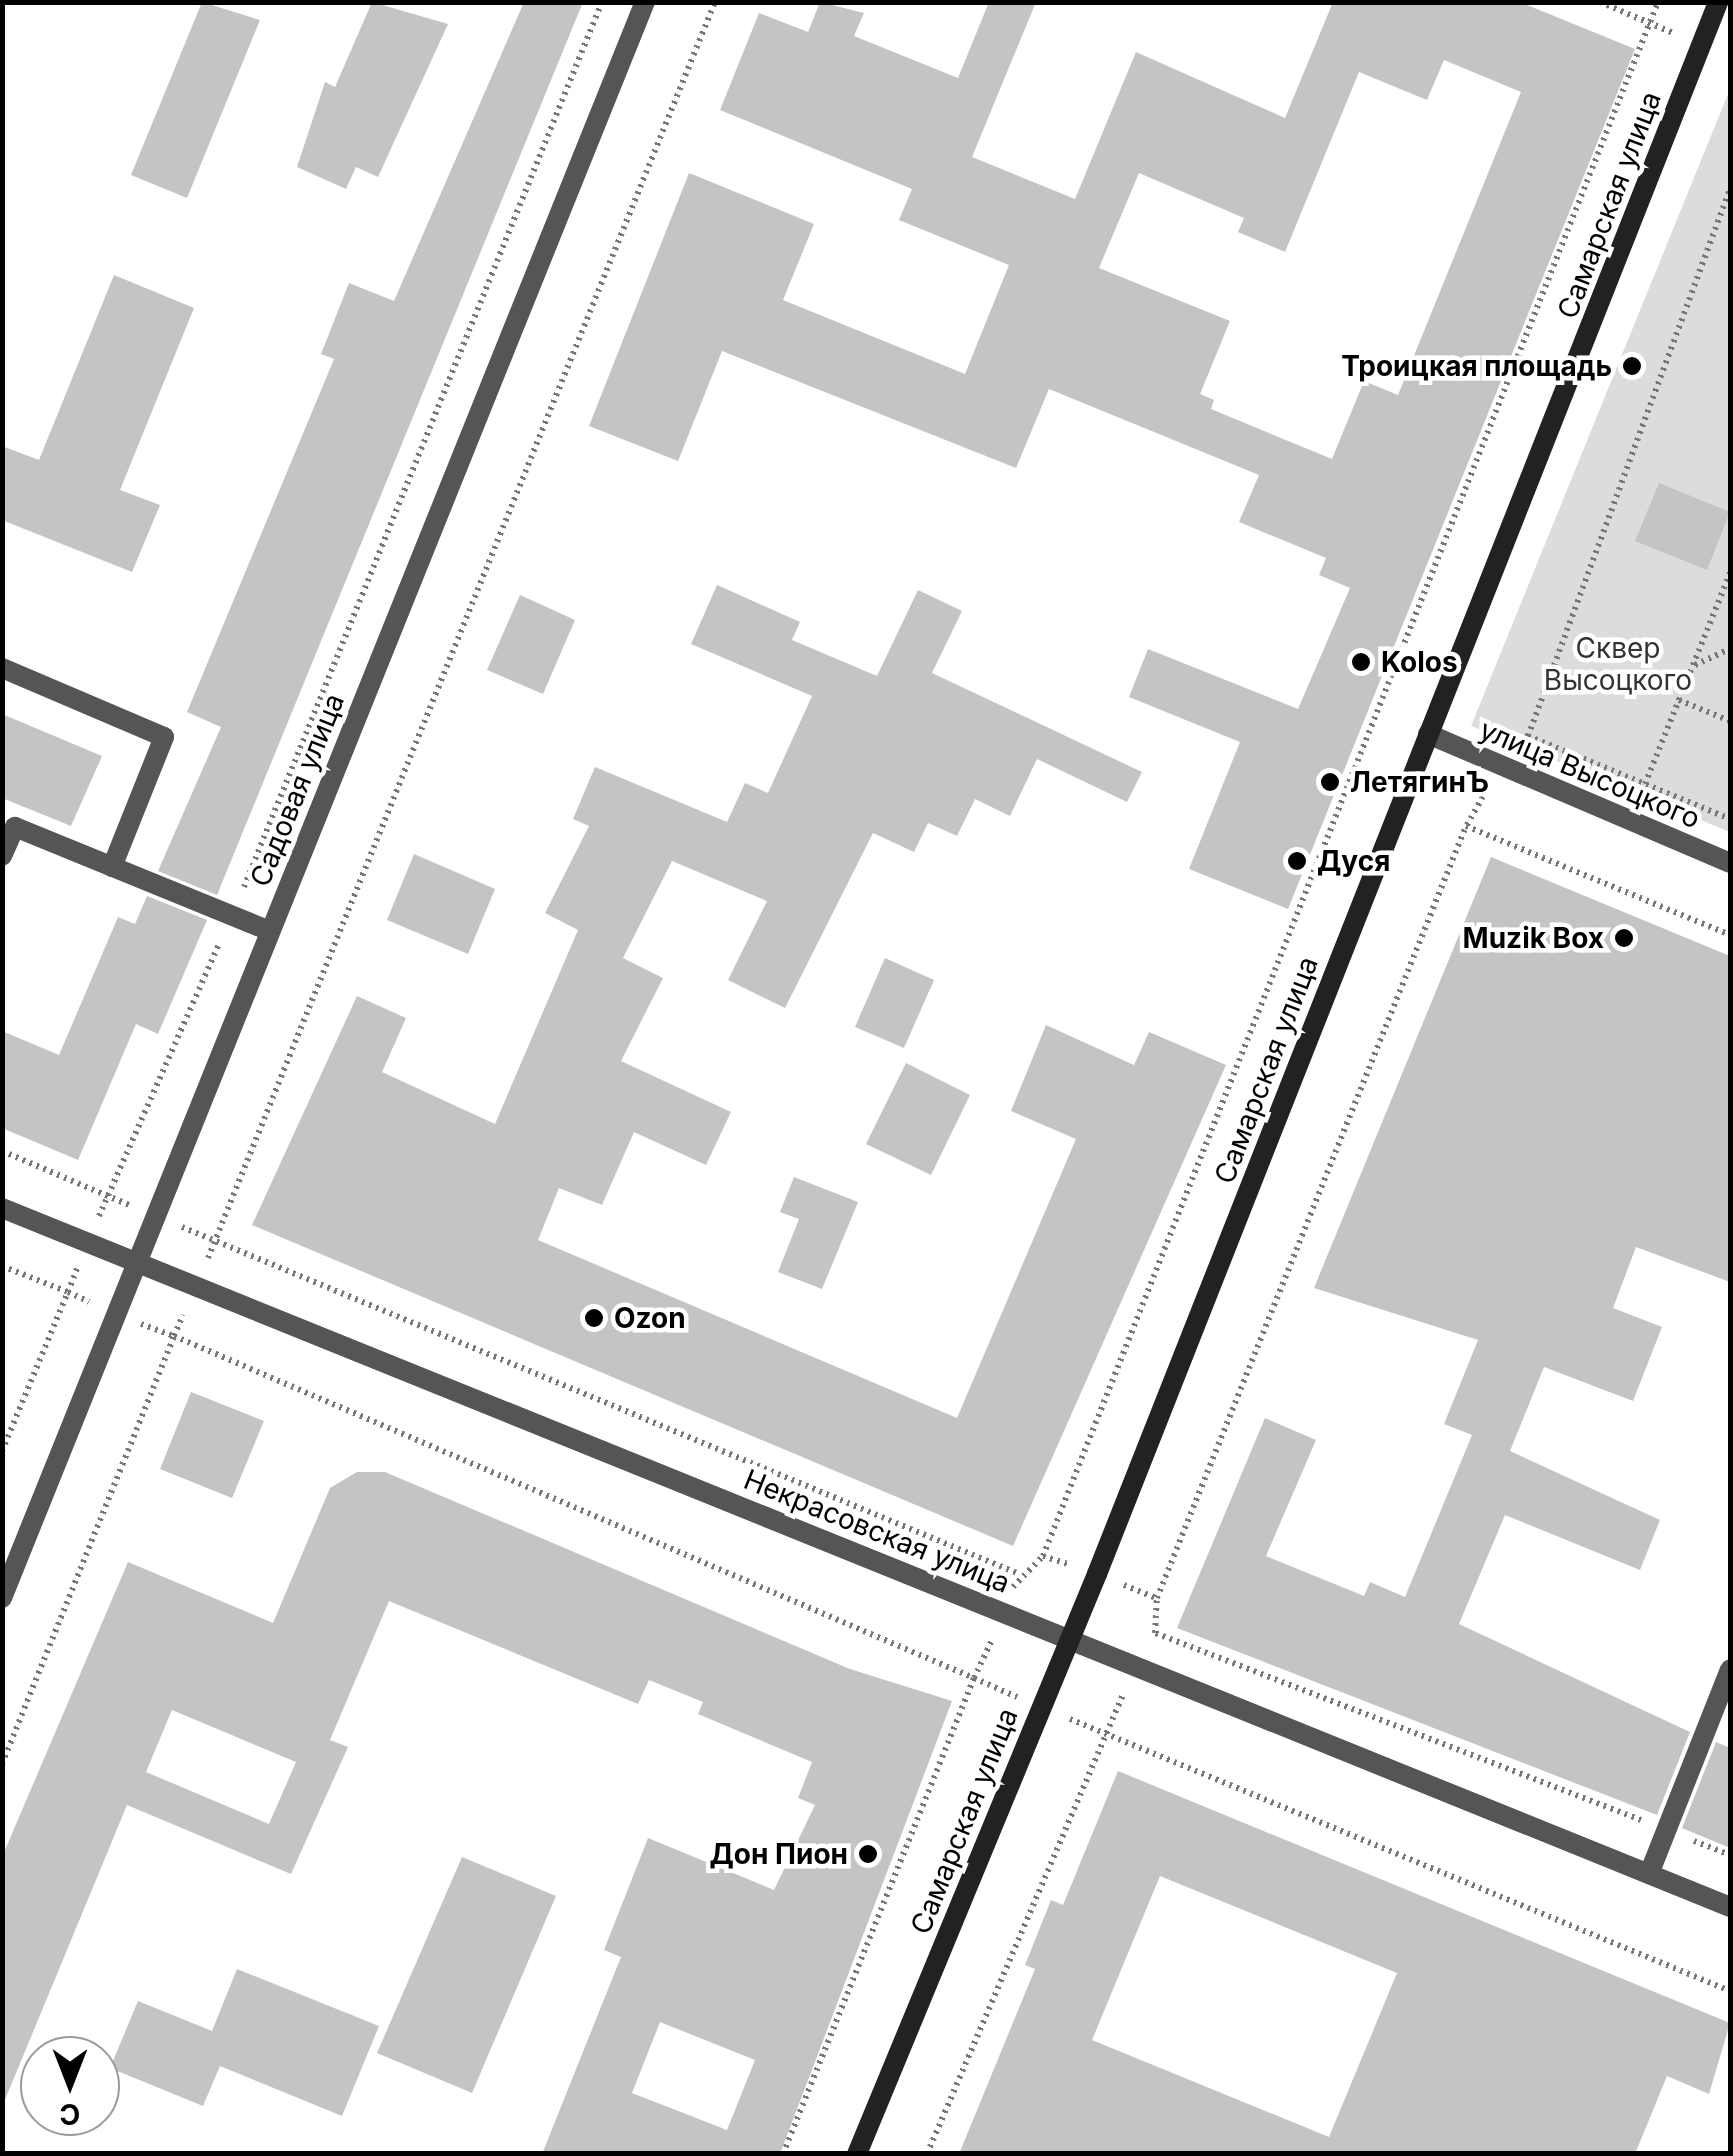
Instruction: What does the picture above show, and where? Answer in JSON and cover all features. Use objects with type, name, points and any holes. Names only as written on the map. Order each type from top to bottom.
[{"type":"main road","name":"Самарская улица","points":[[857,2154],[1070,1637],[1718,2]]},
{"type":"street","name":"Садовая улица","points":[[2,1598],[644,2]]},
{"type":"street","points":[[2,668],[164,737],[112,867]]},
{"type":"street","name":"улица Высоцкого","points":[[1428,734],[1730,864]]},
{"type":"street","points":[[2,856],[15,827],[270,930]]},
{"type":"street","name":"Некрасовская улица","points":[[2,1208],[137,1268],[1070,1637],[1730,1907]]},
{"type":"street","points":[[1648,1874],[1730,1669]]},
{"type":"path","points":[[2,1266],[68,1292],[232,915],[602,2]]},
{"type":"path","points":[[2,1764],[715,2]]},
{"type":"path","points":[[1600,2],[1701,45]]},
{"type":"path","points":[[2,1151],[1017,1573],[1043,1556],[1658,2]]},
{"type":"path","points":[[1528,736],[1730,188]]},
{"type":"path","points":[[1645,784],[1730,573]]},
{"type":"path","points":[[1694,665],[1730,649]]},
{"type":"path","points":[[1679,700],[1730,720]]},
{"type":"path","points":[[1730,819],[1528,736],[1508,740],[1501,766],[1466,826],[1156,1598],[1155,1632],[1730,1855]]},
{"type":"path","points":[[1466,826],[1730,935]]},
{"type":"path","points":[[174,1336],[1041,1708],[1730,1991]]},
{"type":"path","points":[[783,2154],[974,1678]]},
{"type":"path","points":[[927,2154],[1105,1733]]},
{"type":"green space","name":"Сквер Высоцкого","points":[[1730,89],[1730,832],[1471,726]]},
{"type":"building","points":[[202,2],[260,20],[187,198],[131,175]]},
{"type":"building","points":[[372,2],[448,24],[378,177],[356,167],[346,189],[297,167],[325,82],[335,87]]},
{"type":"building","points":[[524,2],[583,2],[217,895],[158,871],[221,727],[187,712],[334,359],[321,354],[349,283],[394,301]]},
{"type":"building","points":[[820,2],[864,13],[854,36],[958,78],[989,2],[1036,2],[972,157],[1075,199],[1136,52],[1285,118],[1333,2],[1520,2],[1635,49],[1288,909],[1189,869],[1240,742],[1129,697],[1148,649],[1298,709],[1350,588],[1319,575],[1326,558],[1239,522],[1259,475],[1049,389],[1016,468],[722,351],[678,461],[589,426],[689,173],[814,224],[783,300],[965,374],[1009,265],[899,220],[912,189],[720,110],[759,13],[808,32]],"holes":[[[1444,60],[1521,92],[1398,395],[1364,381],[1332,459],[1211,409],[1214,400],[1200,394],[1230,321],[1099,268],[1139,173],[1244,218],[1238,232],[1285,252],[1359,72],[1427,100]]]},
{"type":"building","points":[[114,275],[194,308],[120,490],[160,505],[132,572],[2,520],[2,446],[39,460]]},
{"type":"building","points":[[1659,483],[1730,512],[1707,570],[1635,541]]},
{"type":"building","points":[[717,585],[800,622],[792,640],[877,676],[918,590],[962,611],[932,673],[1142,772],[1127,802],[1037,759],[1010,816],[975,799],[957,836],[928,823],[914,852],[873,833],[785,1008],[728,980],[767,901],[672,861],[623,958],[663,978],[621,1061],[731,1112],[706,1165],[634,1132],[602,1205],[559,1188],[538,1240],[957,1418],[1076,1139],[1011,1111],[1046,1025],[1134,1065],[1149,1032],[1226,1065],[1013,1546],[252,1225],[357,996],[406,1018],[382,1072],[495,1124],[578,930],[545,913],[589,826],[573,819],[595,767],[727,822],[745,783],[768,793],[812,696],[691,644]]},
{"type":"building","points":[[520,595],[575,620],[543,694],[487,670]]},
{"type":"building","points":[[2,714],[102,756],[71,826],[2,798]]},
{"type":"building","points":[[414,854],[495,889],[468,954],[387,920]]},
{"type":"building","points":[[1491,857],[1730,956],[1730,1282],[1636,1247],[1613,1308],[1662,1327],[1633,1401],[1544,1367],[1510,1451],[1660,1520],[1640,1570],[1505,1515],[1459,1624],[1690,1732],[1657,1815],[1177,1628],[1265,1418],[1316,1440],[1266,1556],[1364,1596],[1370,1582],[1405,1597],[1472,1435],[1444,1424],[1478,1340],[1314,1288]]},
{"type":"building","points":[[147,896],[207,920],[158,1034],[136,1024],[78,1160],[2,1128],[2,1031],[59,1055],[118,917],[135,924]]},
{"type":"building","points":[[885,958],[934,980],[904,1048],[855,1027]]},
{"type":"building","points":[[906,1063],[970,1095],[931,1175],[866,1144]]},
{"type":"building","points":[[794,1177],[858,1202],[822,1289],[778,1272],[799,1219],[780,1212]]},
{"type":"building","points":[[191,1392],[264,1421],[232,1498],[160,1469]]},
{"type":"building","points":[[357,1472],[385,1472],[850,1669],[952,1701],[780,2154],[542,2154],[621,1957],[604,1950],[648,1838],[774,1890],[815,1805],[798,1798],[812,1762],[698,1714],[703,1702],[649,1680],[638,1704],[389,1601],[330,1740],[348,1747],[291,1874],[127,1805],[31,2036],[20,2036],[20,2064],[2,2107],[2,1857],[128,1562],[273,1623],[330,1488]],"holes":[[[172,1710],[296,1762],[269,1824],[146,1772]],[[660,2022],[755,2060],[727,2130],[632,2093]]]},
{"type":"building","points":[[1716,1742],[1730,1748],[1730,1848],[1682,1828]]},
{"type":"building","points":[[1118,1771],[1730,2023],[1709,2094],[1667,2076],[1635,2154],[959,2154],[1035,1969],[1025,1965],[1051,1900],[1063,1905]],"holes":[[[1160,1876],[1397,1973],[1329,2137],[1092,2040]]]},
{"type":"building","points":[[462,1857],[556,1896],[472,2093],[377,2053]]},
{"type":"building","points":[[237,1969],[379,2026],[342,2116],[220,2066],[203,2106],[120,2072],[120,2044],[138,2001],[212,2031]]},
{"type":"place","name":"Троицкая площадь","points":[[1632,366]]},
{"type":"place","name":"Kolos","points":[[1361,662]]},
{"type":"place","name":"ЛетягинЪ","points":[[1330,782]]},
{"type":"place","name":"Дуся","points":[[1297,861]]},
{"type":"place","name":"Muzik Box","points":[[1624,938]]},
{"type":"place","name":"Ozon","points":[[594,1318]]},
{"type":"place","name":"Дон Пион","points":[[868,1854]]}]
